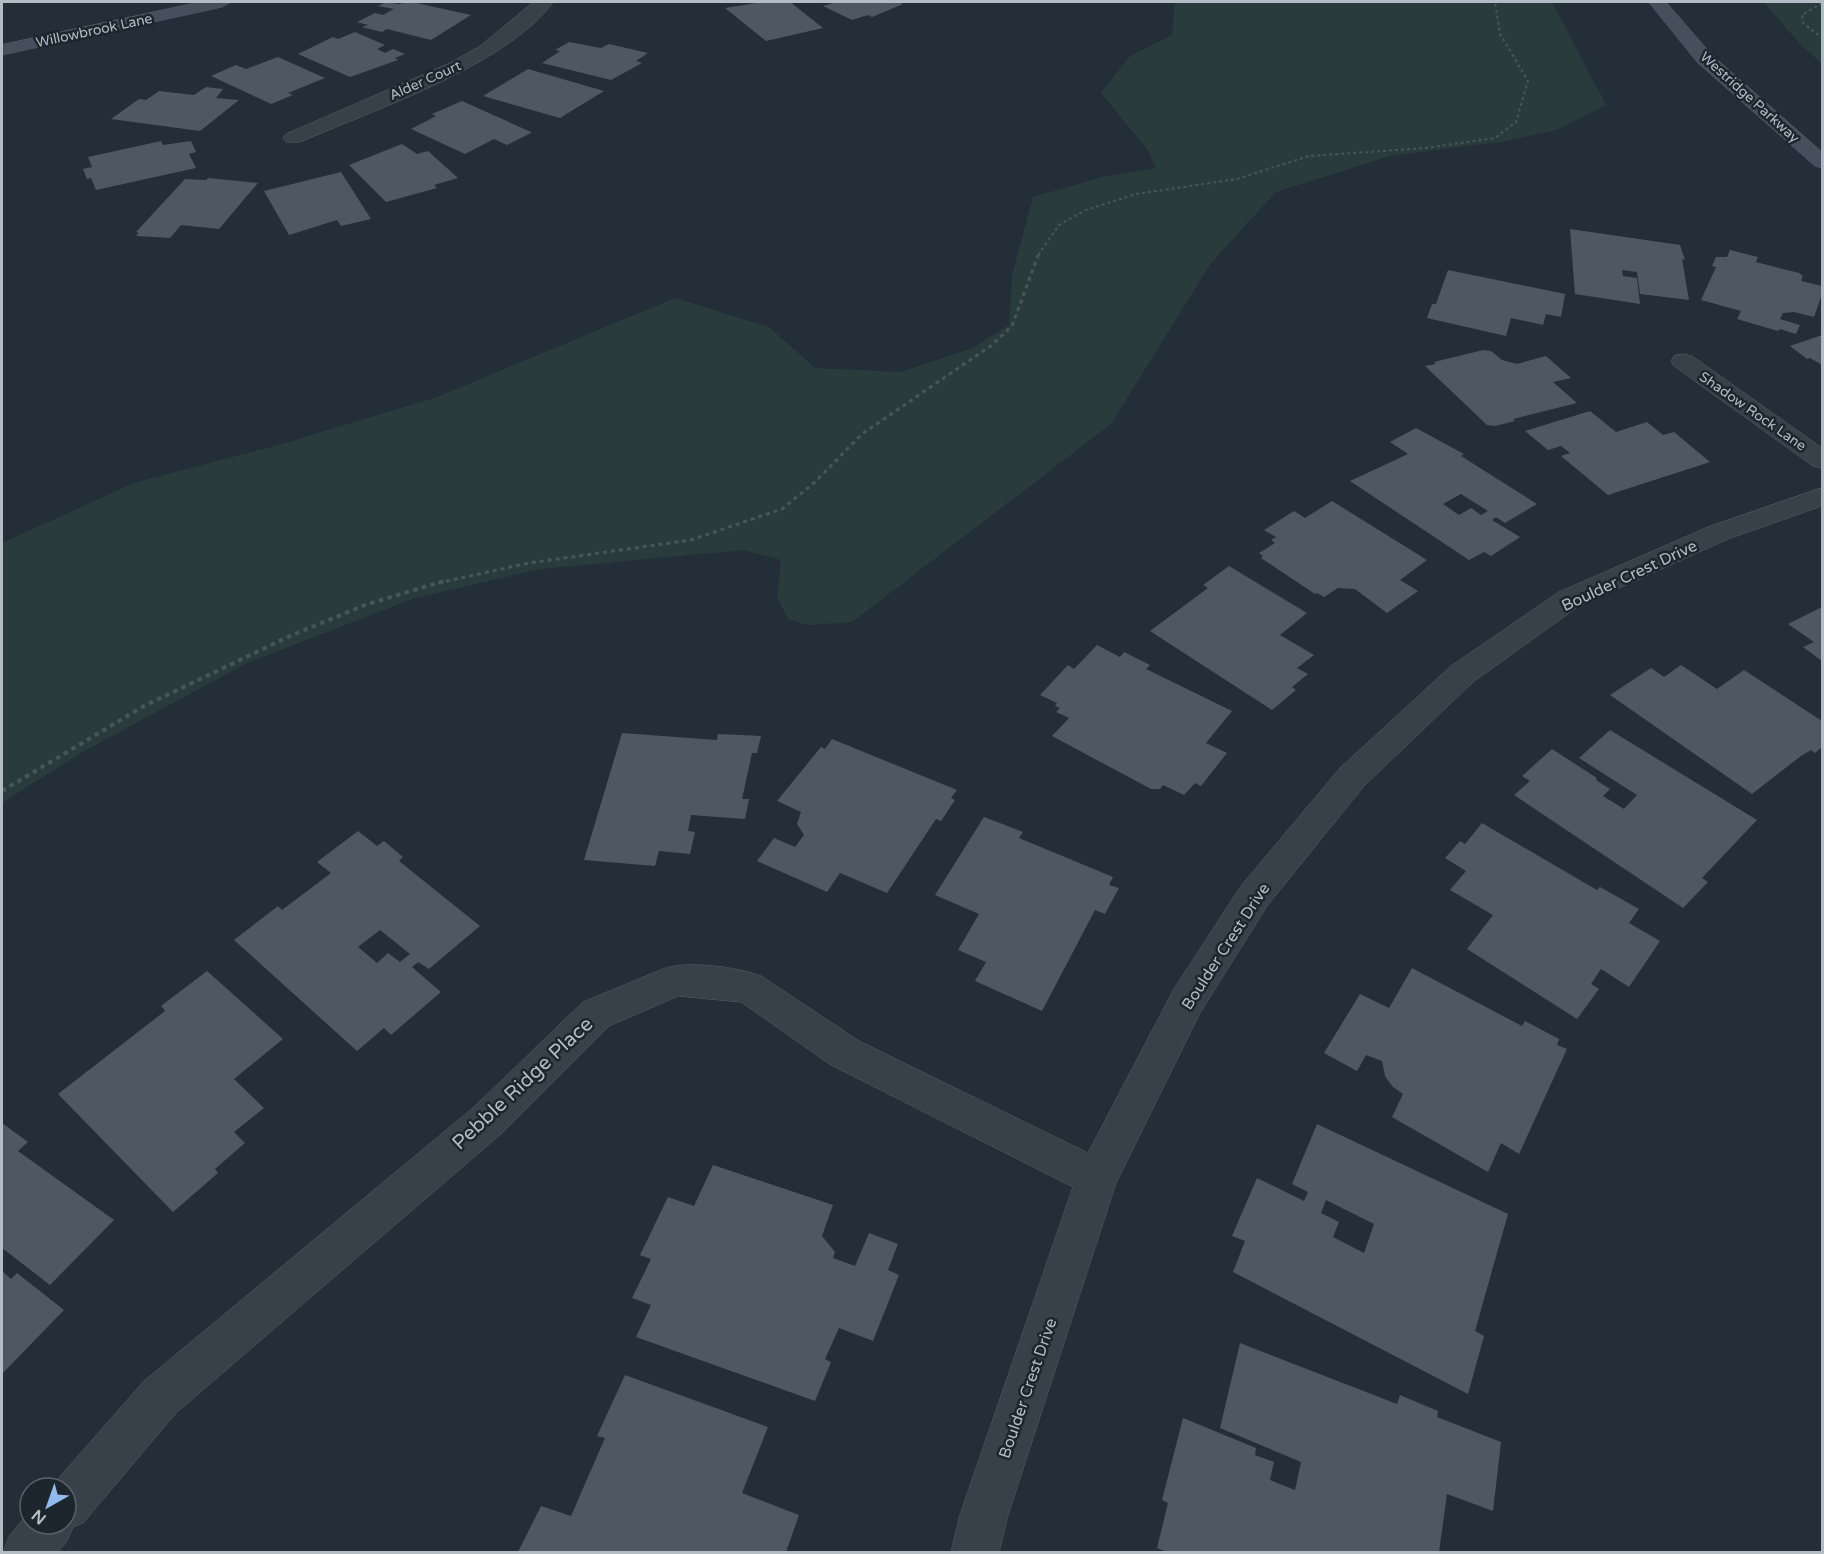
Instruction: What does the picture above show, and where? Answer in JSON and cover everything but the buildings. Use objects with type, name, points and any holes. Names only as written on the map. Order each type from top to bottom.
[{"type":"street","name":"Willowbrook Lane","points":[[2,50],[222,2]]},
{"type":"street","name":"Alder Court","points":[[293,138],[457,67],[487,50],[515,29],[543,2]]},
{"type":"street","name":"Westridge Parkway","points":[[1657,2],[1705,59],[1822,162]]},
{"type":"street","name":"Shadow Rock Lane","points":[[1683,361],[1822,460]]},
{"type":"street","name":"Boulder Crest Drive","points":[[975,1552],[984,1515],[1097,1178],[1187,1001],[1254,896],[1352,777],[1462,674],[1569,599],[1718,533],[1822,497]]},
{"type":"street","name":"Pebble Ridge Place","points":[[78,1492],[160,1397],[488,1120],[596,1014],[676,980],[748,987],[845,1053],[1097,1178]]},
{"type":"street","points":[[27,1552],[40,1536]]},
{"type":"path","points":[[2,791],[144,706],[290,636],[365,605],[440,582],[529,563],[691,540],[782,508],[862,434],[992,345],[1012,326],[1040,250],[1059,225],[1086,210],[1136,194],[1237,180],[1309,156],[1426,148],[1495,138],[1516,122],[1528,81],[1500,34],[1496,2]]},
{"type":"path","points":[[1822,3],[1802,15],[1803,23],[1822,38]]},
{"type":"green space","points":[[1175,2],[1552,2],[1606,105],[1556,130],[1506,141],[1390,156],[1276,192],[1211,263],[1111,424],[852,622],[807,625],[788,619],[777,597],[781,560],[744,550],[540,569],[412,599],[245,664],[81,753],[2,803],[2,543],[134,483],[282,444],[437,397],[675,298],[769,327],[815,368],[901,372],[973,348],[1009,325],[1012,276],[1033,197],[1103,177],[1156,168],[1148,150],[1101,93],[1130,56],[1172,35]]},
{"type":"green space","points":[[1764,2],[1822,2],[1822,64],[1798,42]]}]
